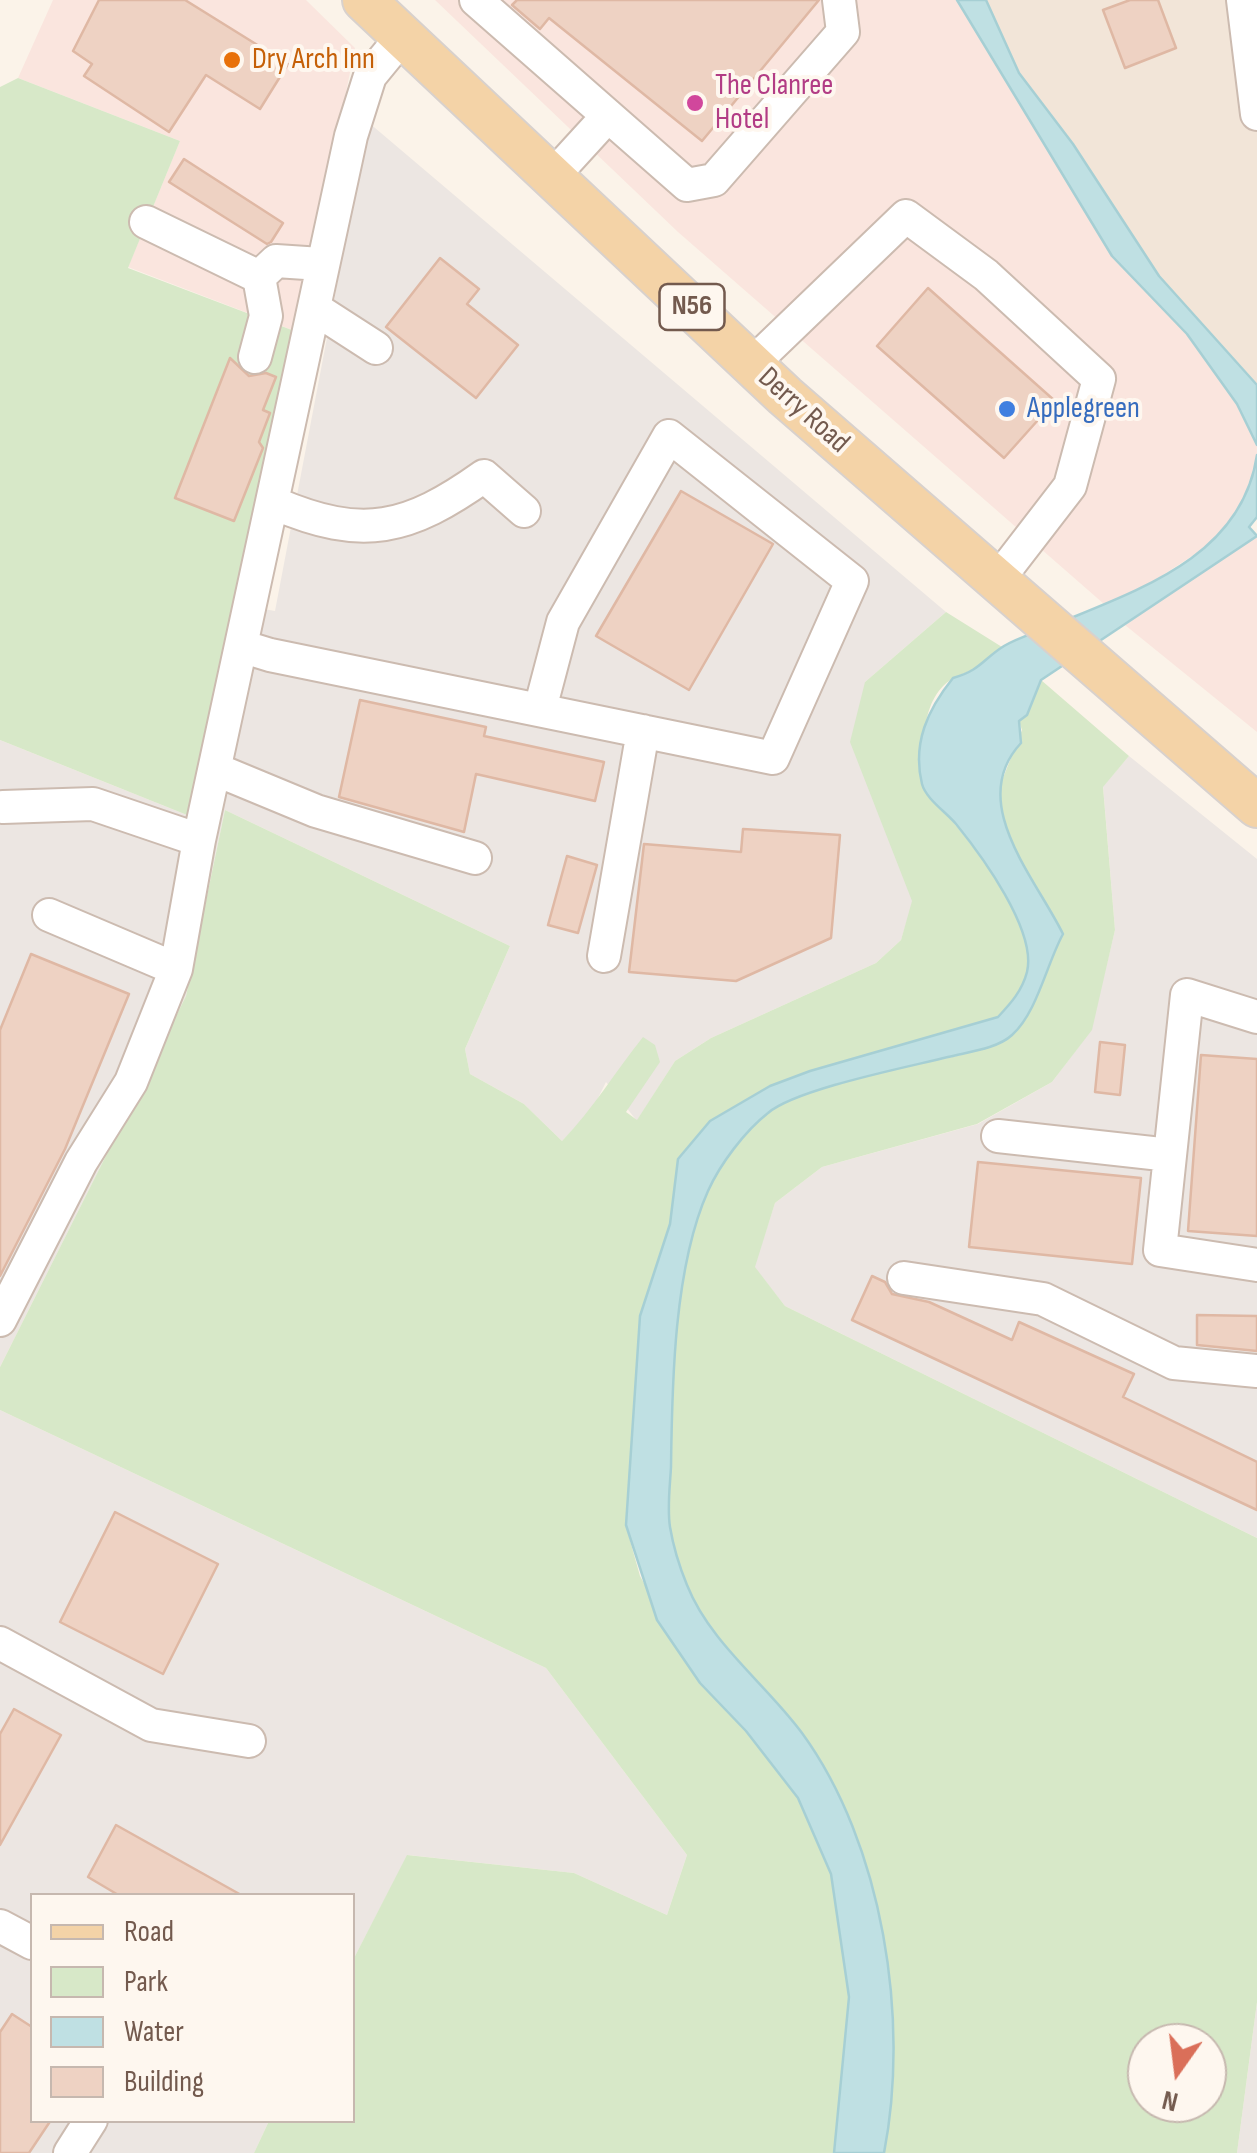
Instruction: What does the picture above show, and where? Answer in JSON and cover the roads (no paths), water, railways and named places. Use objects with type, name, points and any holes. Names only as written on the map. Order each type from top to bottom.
[{"type":"main road","name":"Derry Road","points":[[364,0],[752,364],[1011,595],[1257,806]]},
{"type":"street","points":[[476,0],[606,118],[688,185],[714,180],[842,32],[839,0]]},
{"type":"street","points":[[1243,0],[1257,114]]},
{"type":"street","points":[[0,1320],[81,1162],[131,1082],[176,969],[200,840],[276,504],[321,264],[370,76],[402,37]]},
{"type":"street","points":[[553,176],[606,118]]},
{"type":"street","points":[[752,364],[906,216],[986,275],[1099,379],[1070,486],[1011,595]]},
{"type":"street","points":[[146,222],[259,277]]},
{"type":"street","points":[[259,277],[276,261],[321,264]]},
{"type":"street","points":[[254,357],[266,316],[259,277]]},
{"type":"street","points":[[314,308],[376,348]]},
{"type":"street","points":[[244,647],[540,710],[772,758],[852,581],[669,436],[564,622],[540,710]]},
{"type":"street","points":[[276,504],[317,521],[354,528],[422,517],[484,476],[524,511]]},
{"type":"street","points":[[604,956],[643,731]]},
{"type":"street","points":[[216,770],[316,812],[476,858]]},
{"type":"street","points":[[3,807],[93,804],[200,840]]},
{"type":"street","points":[[48,915],[176,969]]},
{"type":"street","points":[[1257,1017],[1187,996],[1160,1250],[1257,1265]]},
{"type":"street","points":[[998,1136],[1170,1155]]},
{"type":"street","points":[[904,1278],[1043,1300],[1174,1363],[1257,1371]]},
{"type":"street","points":[[0,1643],[152,1725],[250,1741]]},
{"type":"street","points":[[0,1926],[30,1942]]},
{"type":"street","points":[[70,2153],[89,2123]]},
{"type":"water","points":[[957,0],[986,0],[1019,73],[1073,144],[1159,276],[1257,385],[1257,445],[1237,404],[1187,334],[1112,256]]},
{"type":"water","points":[[1257,455],[1257,517],[1249,527],[1257,536],[1041,680],[1027,715],[1019,721],[1021,743],[1006,766],[1000,790],[1003,814],[1023,864],[1063,934],[1021,1026],[1006,1040],[990,1047],[827,1087],[768,1113],[742,1138],[713,1181],[688,1254],[677,1326],[672,1399],[669,1512],[677,1556],[687,1585],[710,1626],[788,1715],[830,1777],[853,1827],[883,1935],[894,2047],[884,2153],[834,2153],[849,1997],[831,1874],[798,1798],[746,1731],[700,1683],[657,1620],[626,1525],[640,1316],[670,1224],[678,1159],[710,1121],[770,1086],[998,1017],[1012,1002],[1027,972],[1024,936],[1005,895],[979,855],[924,790],[919,754],[924,727],[953,678],[976,668],[1022,637],[1151,583],[1208,544],[1231,520],[1247,490]]},
{"type":"place","name":"Dry Arch Inn","points":[[232,60]]},
{"type":"place","name":"The Clanree Hotel","points":[[695,103]]},
{"type":"place","name":"Applegreen","points":[[1007,409]]}]
